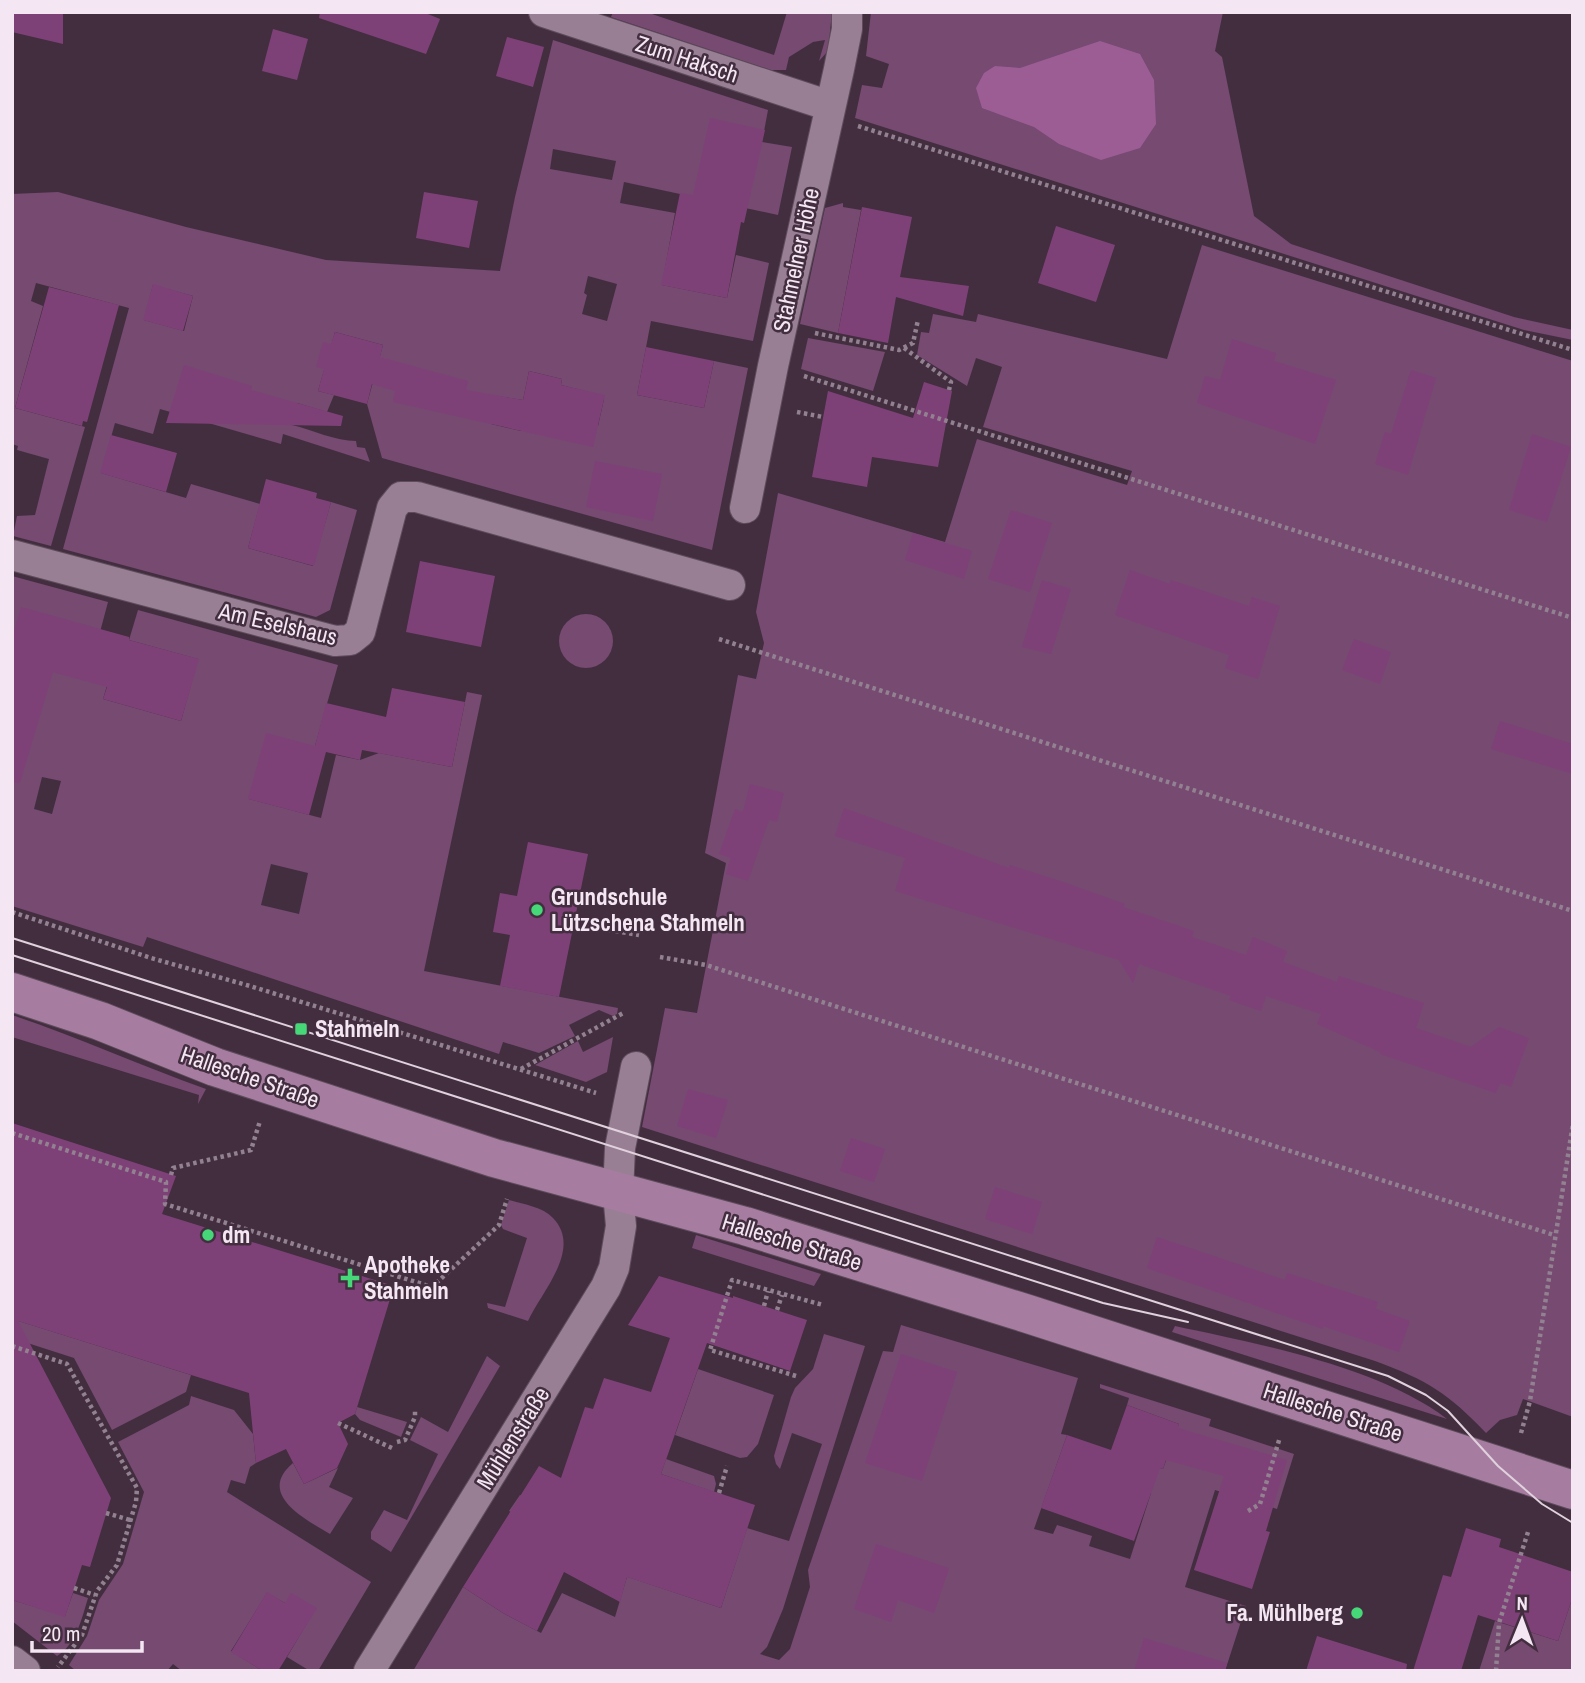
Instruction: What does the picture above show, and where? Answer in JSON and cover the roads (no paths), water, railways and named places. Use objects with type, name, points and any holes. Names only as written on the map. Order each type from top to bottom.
[{"type":"street","name":"Zum Haksch","points":[[544,12],[828,112]]},
{"type":"street","name":"Stahmelner Höhe","points":[[745,508],[844,42],[847,12]]},
{"type":"street","name":"Am Eselshaus","points":[[12,555],[335,641],[350,640],[360,632],[392,508],[401,497],[417,497],[730,585]]},
{"type":"street","name":"Hallesche Straße","points":[[12,992],[100,1021],[215,1067],[530,1170],[745,1226],[1573,1490]]},
{"type":"street","points":[[618,1193],[620,1148],[636,1067]]},
{"type":"street","name":"Mühlenstraße","points":[[369,1671],[606,1287],[614,1268],[620,1237],[618,1193]]},
{"type":"street","points":[[12,1661],[25,1671]]},
{"type":"tram line","points":[[12,938],[1388,1376],[1426,1395],[1448,1411],[1498,1466],[1542,1504],[1573,1523]]},
{"type":"tram line","points":[[12,955],[1103,1303],[1188,1322]]},
{"type":"place","name":"Grundschule Lützschena Stahmeln","points":[[537,910]]},
{"type":"place","name":"Stahmeln","points":[[301,1029]]},
{"type":"place","name":"dm","points":[[208,1235]]},
{"type":"place","name":"Apotheke Stahmeln","points":[[350,1278]]},
{"type":"place","name":"Fa. Mühlberg","points":[[1357,1613]]}]
